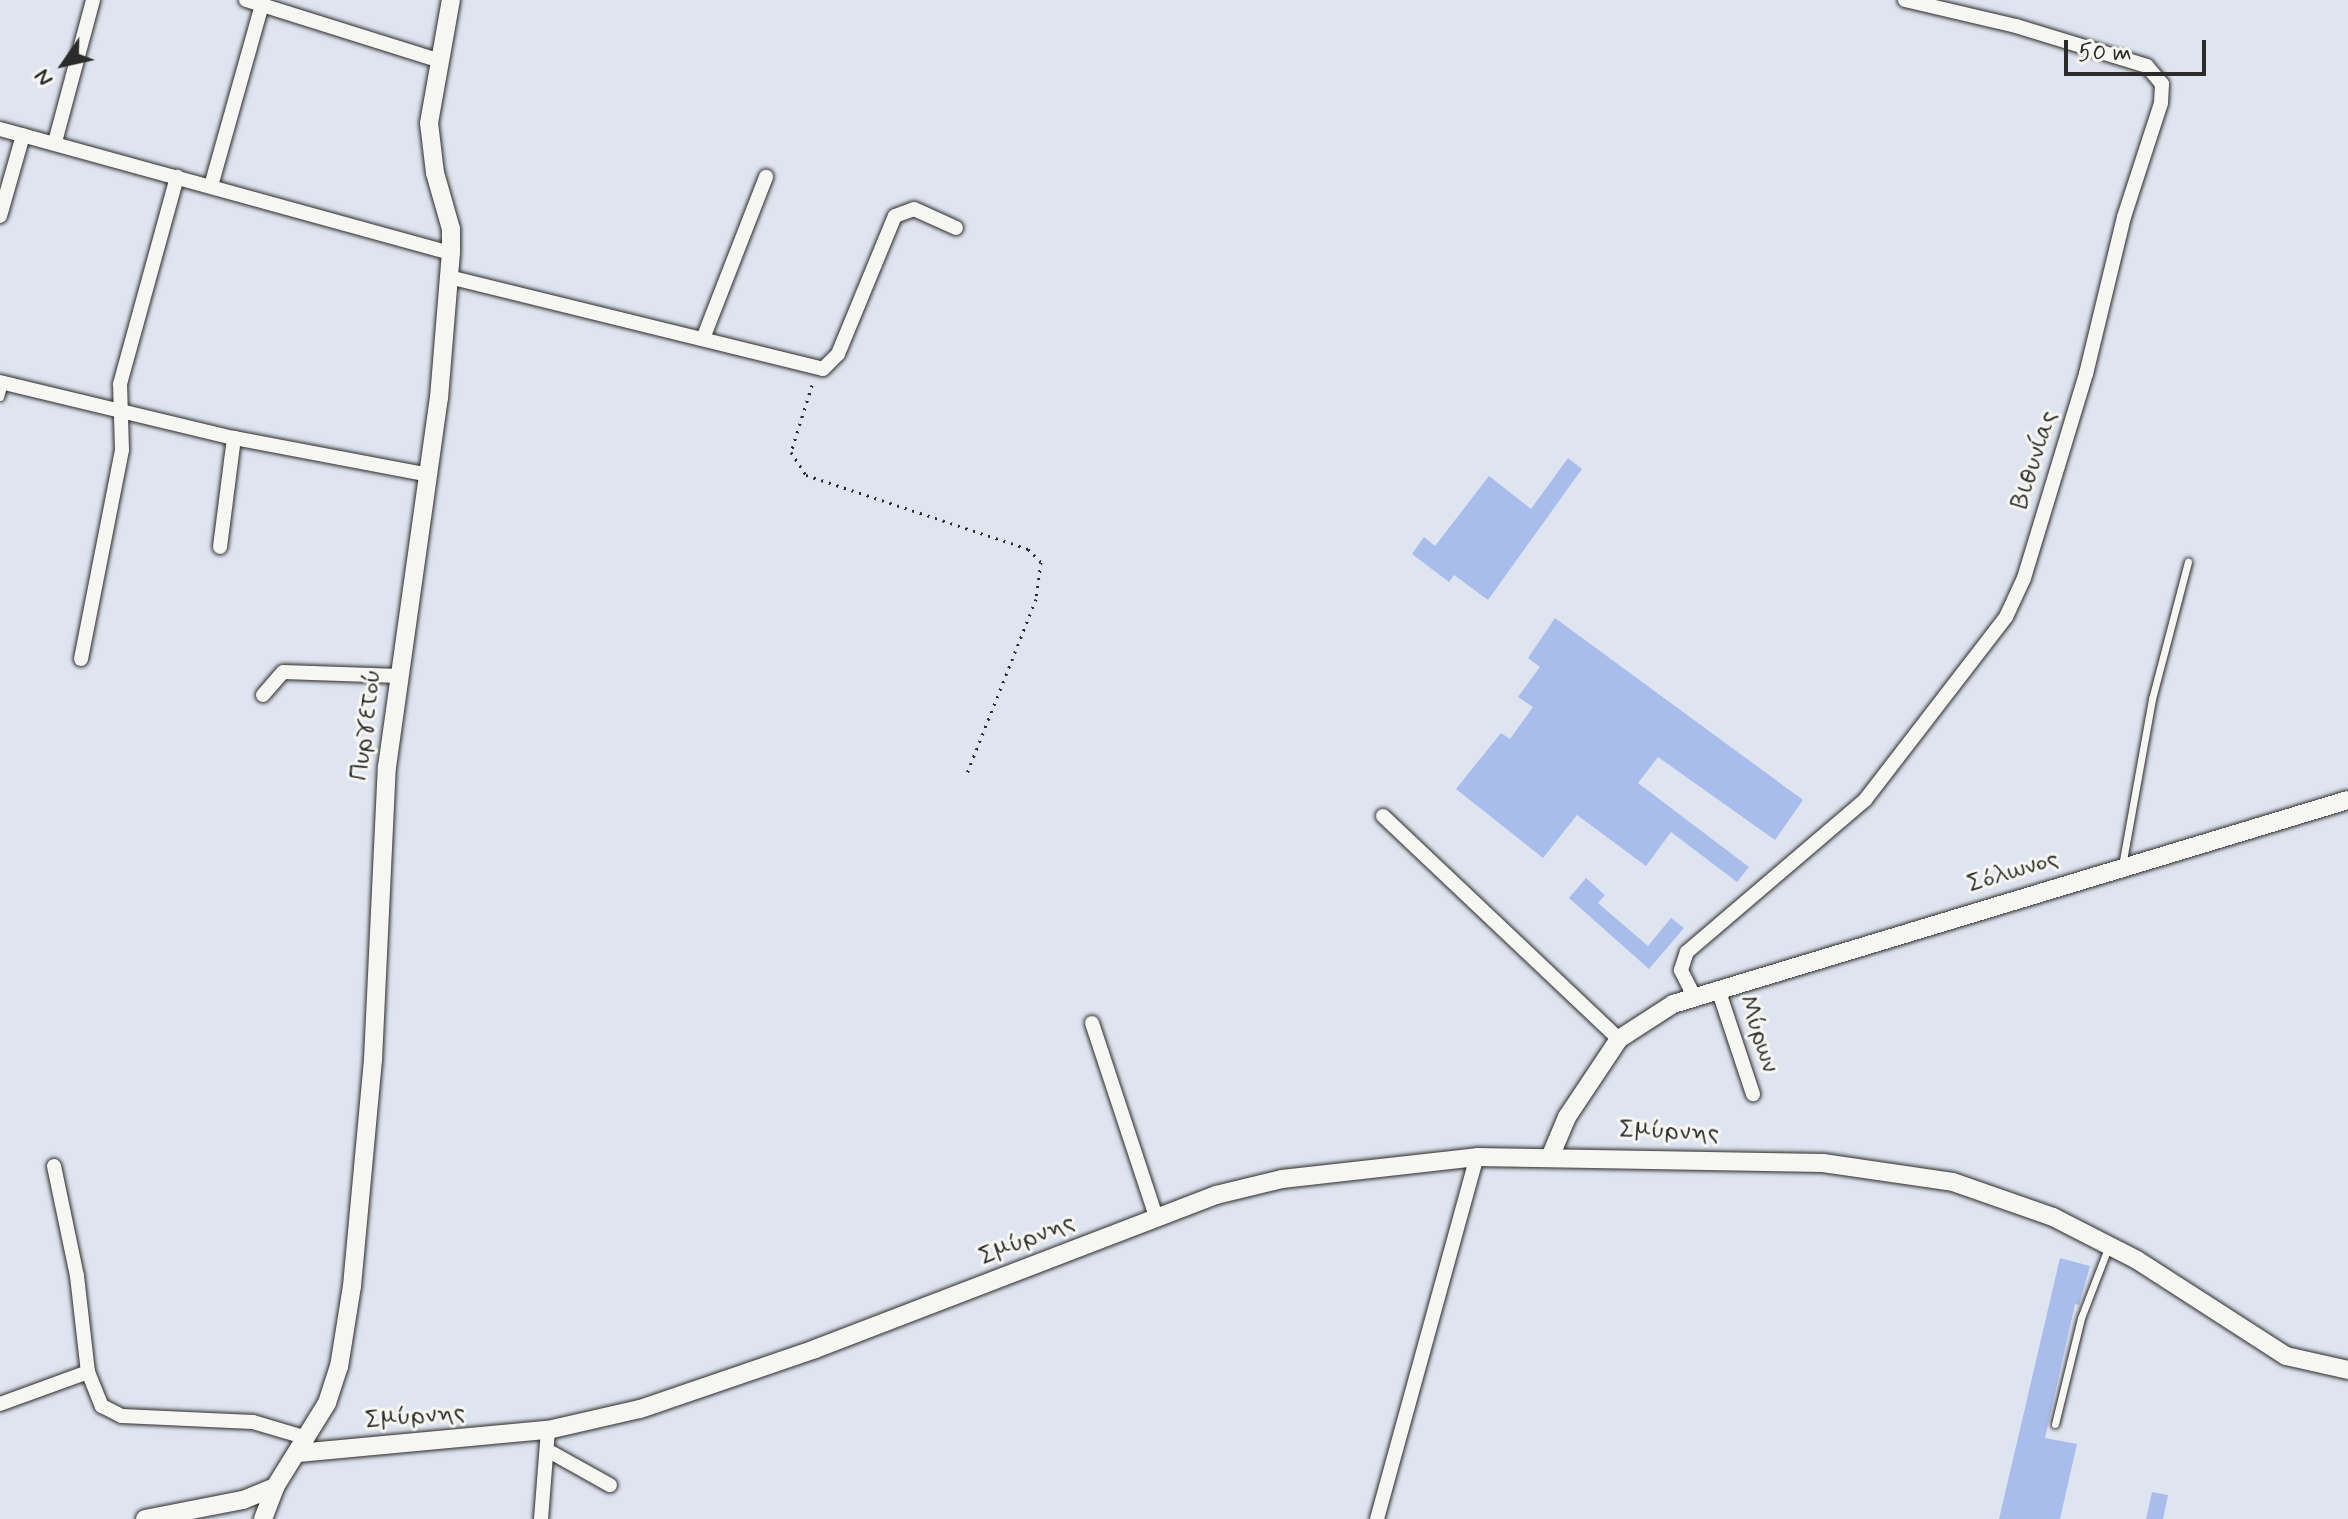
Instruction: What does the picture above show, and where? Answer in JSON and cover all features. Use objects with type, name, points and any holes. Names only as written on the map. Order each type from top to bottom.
[{"type":"street","points":[[55,142],[93,0]]},
{"type":"street","points":[[246,0],[438,60]]},
{"type":"street","name":"Πυργετού","points":[[263,1519],[275,1487],[302,1445],[339,1367],[352,1286],[373,1060],[380,849],[400,676],[429,475],[451,253],[451,229],[430,148],[430,94],[451,0]]},
{"type":"street","name":"Βιθυνίας","points":[[1694,996],[1681,970],[1687,952],[1865,800],[2006,617],[2028,565],[2086,374],[2124,217],[2161,103],[2162,84],[2147,66],[2016,26],[1905,0]]},
{"type":"street","points":[[211,186],[262,5]]},
{"type":"street","points":[[0,129],[451,253]]},
{"type":"street","points":[[0,216],[23,135]]},
{"type":"street","points":[[81,659],[122,450],[120,384],[177,177]]},
{"type":"street","points":[[704,336],[766,177]]},
{"type":"street","points":[[449,277],[704,336],[814,369],[829,367],[838,354],[895,216],[914,209],[956,228]]},
{"type":"street","points":[[1,387],[119,407],[234,438],[429,475]]},
{"type":"street","points":[[220,547],[234,438]]},
{"type":"street","points":[[263,695],[283,672],[400,676]]},
{"type":"street","name":"Σόλωνος","points":[[1619,1039],[1656,1012],[1694,996],[2348,800]]},
{"type":"street","points":[[1383,816],[1619,1039],[1567,1117],[1551,1155]]},
{"type":"street","name":"Μύρων","points":[[1718,989],[1753,1094]]},
{"type":"street","points":[[1092,1023],[1156,1216]]},
{"type":"street","name":"Σμύρνης","points":[[302,1445],[548,1430],[650,1406],[729,1380],[1156,1216],[1282,1179],[1477,1157],[1551,1155],[1788,1161],[1970,1186],[2053,1217],[2109,1246],[2177,1284],[2286,1356],[2348,1370]]},
{"type":"street","points":[[1377,1519],[1477,1157]]},
{"type":"street","points":[[54,1166],[77,1276],[88,1372],[98,1400],[115,1415],[253,1422],[302,1445]]},
{"type":"street","points":[[0,1404],[88,1372]]},
{"type":"street","points":[[541,1519],[548,1430]]},
{"type":"street","points":[[547,1450],[610,1485]]},
{"type":"street","points":[[145,1519],[243,1500],[275,1487]]},
{"type":"lane","points":[[2122,866],[2152,699],[2188,562]]},
{"type":"lane","points":[[2055,1424],[2081,1318],[2109,1246]]},
{"type":"path","points":[[814,369],[791,452],[794,464],[806,475],[1028,549],[1041,562],[1036,599],[967,773]]},
{"type":"building","points":[[1568,458],[1582,469],[1488,600],[1454,575],[1449,582],[1412,554],[1424,537],[1435,546],[1489,476],[1531,509]]},
{"type":"building","points":[[1555,618],[1803,800],[1775,840],[1658,757],[1638,783],[1749,867],[1737,882],[1671,832],[1646,866],[1577,815],[1543,858],[1456,789],[1501,733],[1510,739],[1533,707],[1518,697],[1540,667],[1528,658]]},
{"type":"building","points":[[1586,878],[1605,895],[1598,903],[1648,946],[1671,918],[1684,928],[1649,969],[1569,898]]},
{"type":"building","points":[[2060,1258],[2090,1266],[2079,1305],[2075,1304],[2045,1438],[2077,1444],[2060,1519],[1999,1519]]},
{"type":"building","points":[[2152,1492],[2168,1495],[2163,1519],[2146,1519]]}]
